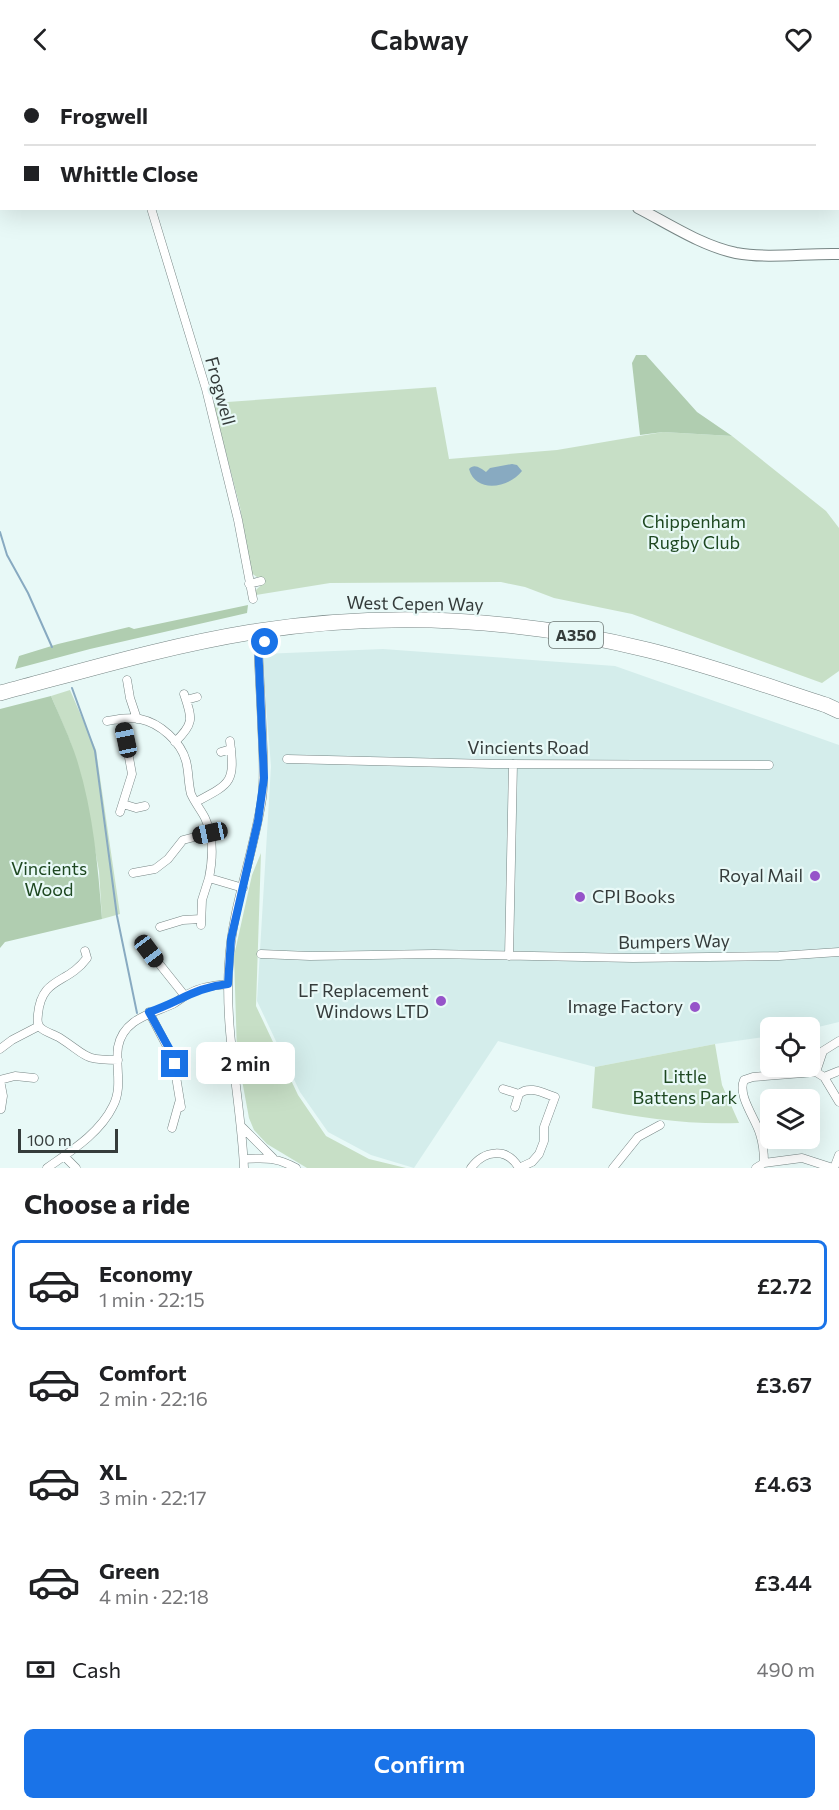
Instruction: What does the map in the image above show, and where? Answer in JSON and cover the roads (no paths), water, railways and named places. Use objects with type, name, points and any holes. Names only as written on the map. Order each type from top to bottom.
[{"type":"highway","name":"West Cepen Way","points":[[0,693],[189,644],[254,632],[363,620],[436,620],[531,627],[616,642],[707,666],[835,708]]},
{"type":"street","name":"Frogwell","points":[[152,210],[206,389],[238,520],[253,599]]},
{"type":"street","points":[[643,210],[715,247],[736,252],[839,254]]},
{"type":"street","points":[[249,584],[261,581]]},
{"type":"street","points":[[272,640],[253,643],[264,778],[258,821],[230,946],[229,1016],[244,1164],[273,1158],[296,1168]]},
{"type":"street","points":[[127,680],[137,719]]},
{"type":"street","points":[[176,742],[191,723],[191,714],[185,697],[197,696]]},
{"type":"street","points":[[122,719],[132,769],[131,782],[121,808],[145,806]]},
{"type":"street","points":[[107,721],[137,719],[155,726],[176,742],[186,761],[189,784],[210,833],[212,856],[209,878],[203,896],[201,922],[183,920],[163,924]]},
{"type":"street","points":[[196,802],[217,791],[228,782],[233,772],[230,745],[221,752]]},
{"type":"street","name":"Vincients Road","points":[[287,759],[513,764],[768,765]]},
{"type":"street","points":[[509,956],[513,764]]},
{"type":"street","points":[[133,873],[155,868],[163,863],[185,839],[210,833]]},
{"type":"street","points":[[209,878],[243,888]]},
{"type":"street","points":[[149,951],[185,996]]},
{"type":"street","name":"Bumpers Way","points":[[261,954],[633,958],[779,956],[839,952]]},
{"type":"street","points":[[39,1026],[39,1002],[43,993],[53,983],[76,971],[88,956]]},
{"type":"street","points":[[47,1168],[94,1130],[113,1106],[119,1082],[119,1044],[123,1033],[149,1012],[171,1005],[208,986],[228,984]]},
{"type":"street","points":[[149,1012],[173,1058],[180,1105],[172,1128]]},
{"type":"street","points":[[0,1049],[39,1026]]},
{"type":"street","points":[[39,1026],[60,1038],[84,1060],[118,1060]]},
{"type":"street","points":[[839,1041],[823,1050],[820,1075],[839,1102]]},
{"type":"street","points":[[820,1075],[839,1071]]},
{"type":"street","points":[[4,1106],[0,1080],[15,1076],[30,1079]]},
{"type":"street","points":[[764,1163],[761,1135],[743,1095],[743,1079],[782,1077]]},
{"type":"street","points":[[503,1089],[519,1095]]},
{"type":"street","points":[[471,1168],[481,1157],[496,1153],[511,1158],[519,1168],[532,1162],[539,1154],[544,1141],[544,1127],[559,1098],[529,1089],[519,1095],[515,1107]]},
{"type":"street","points":[[612,1168],[638,1137],[660,1125]]},
{"type":"street","points":[[242,1127],[273,1158]]},
{"type":"street","points":[[756,1168],[764,1163],[799,1158],[834,1168],[839,1155]]},
{"type":"street","points":[[64,1156],[79,1168]]},
{"type":"water","points":[[517,465],[522,471],[509,481],[493,486],[478,482],[469,469],[475,466],[486,472],[490,468]]},
{"type":"waterway","points":[[0,532],[7,555],[28,593],[52,647]]},
{"type":"waterway","points":[[72,688],[95,751],[117,916],[137,1013]]},
{"type":"place","name":"Royal Mail","points":[[815,876]]},
{"type":"place","name":"CPI Books","points":[[580,897]]},
{"type":"place","name":"LF Replacement Windows LTD","points":[[441,1001]]},
{"type":"place","name":"Image Factory","points":[[695,1007]]},
{"type":"park label","name":"Chippenham Rugby Club","points":[[694,532]]},
{"type":"park label","name":"Vincients Wood","points":[[49,879]]},
{"type":"park label","name":"Little Battens Park","points":[[685,1087]]}]
